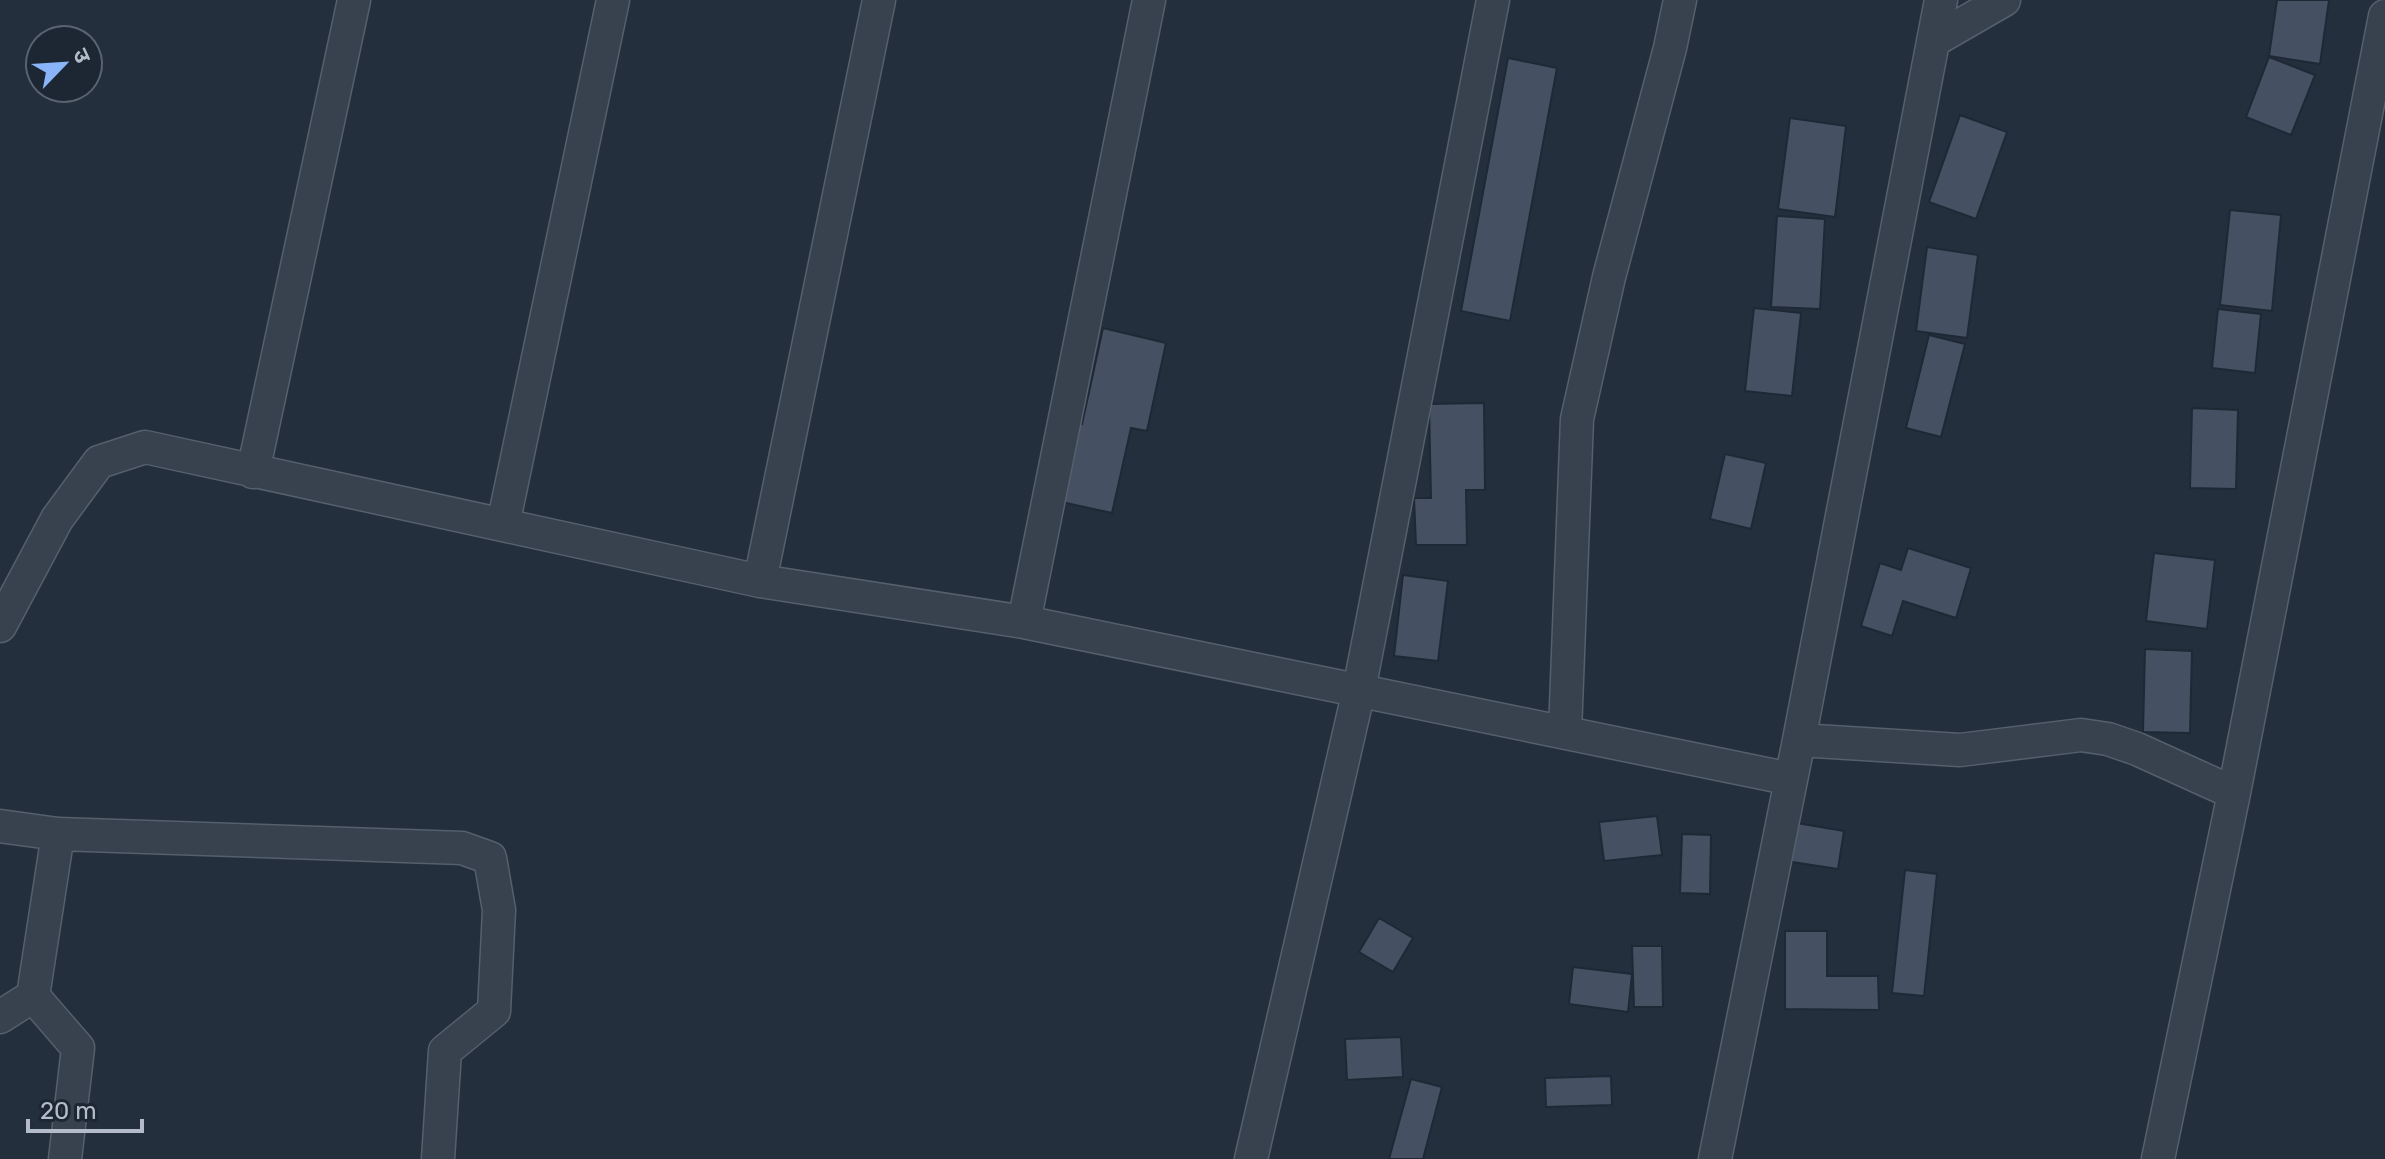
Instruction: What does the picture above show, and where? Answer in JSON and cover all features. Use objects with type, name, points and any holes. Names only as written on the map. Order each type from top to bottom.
[{"type":"street","points":[[253,472],[354,0]]},
{"type":"street","points":[[503,525],[613,0]]},
{"type":"street","points":[[760,581],[879,0]]},
{"type":"street","points":[[1024,622],[1149,0]]},
{"type":"street","points":[[1251,1159],[1359,690],[1493,0]]},
{"type":"street","points":[[1565,732],[1577,419],[1609,277],[1680,0]]},
{"type":"street","points":[[1715,1159],[1941,0]]},
{"type":"street","points":[[1933,41],[2004,0]]},
{"type":"street","points":[[2158,1159],[2234,793],[2385,16]]},
{"type":"street","points":[[0,626],[57,519],[99,462],[145,447],[760,581],[1024,622],[1791,779]]},
{"type":"street","points":[[1799,740],[1960,750],[2081,735],[2108,739],[2137,749],[2234,793]]},
{"type":"street","points":[[0,826],[58,834],[462,848],[490,858],[499,910],[494,1011],[445,1051],[438,1159]]},
{"type":"street","points":[[0,1017],[33,996],[58,834]]},
{"type":"street","points":[[33,996],[78,1048],[65,1159]]},
{"type":"building","points":[[2277,0],[2329,0],[2320,64],[2269,56]]},
{"type":"building","points":[[2269,57],[2315,75],[2291,135],[2246,117]]},
{"type":"building","points":[[1508,58],[1557,68],[1510,321],[1461,311]]},
{"type":"building","points":[[1960,115],[2007,132],[1976,219],[1929,202]]},
{"type":"building","points":[[1790,118],[1846,126],[1835,217],[1778,209]]},
{"type":"building","points":[[2230,210],[2281,215],[2272,311],[2220,305]]},
{"type":"building","points":[[1777,216],[1825,219],[1820,309],[1771,307]]},
{"type":"building","points":[[1927,247],[1978,255],[1967,338],[1916,331]]},
{"type":"building","points":[[1754,308],[1801,313],[1792,396],[1745,391]]},
{"type":"building","points":[[2218,309],[2261,314],[2255,373],[2212,368]]},
{"type":"building","points":[[1103,328],[1166,343],[1147,431],[1131,428],[1112,513],[1057,501],[1075,422],[1082,424]]},
{"type":"building","points":[[1929,335],[1965,344],[1941,437],[1906,428]]},
{"type":"building","points":[[1484,403],[1485,490],[1466,490],[1467,545],[1416,545],[1414,498],[1431,498],[1429,404]]},
{"type":"building","points":[[2192,408],[2238,410],[2236,489],[2190,488]]},
{"type":"building","points":[[1725,454],[1766,463],[1751,529],[1710,519]]},
{"type":"building","points":[[1908,548],[1971,568],[1956,618],[1903,601],[1892,636],[1861,626],[1880,563],[1901,570]]},
{"type":"building","points":[[2154,553],[2215,560],[2207,629],[2146,621]]},
{"type":"building","points":[[1403,575],[1448,581],[1438,661],[1394,656]]},
{"type":"building","points":[[2145,649],[2192,651],[2190,733],[2143,732]]},
{"type":"building","points":[[1657,816],[1662,855],[1604,861],[1599,822]]},
{"type":"building","points":[[1785,821],[1844,831],[1838,869],[1779,860]]},
{"type":"building","points":[[1682,834],[1711,835],[1710,894],[1680,893]]},
{"type":"building","points":[[1905,870],[1937,874],[1924,996],[1892,993]]},
{"type":"building","points":[[1379,918],[1413,938],[1393,972],[1359,952]]},
{"type":"building","points":[[1785,931],[1827,931],[1827,976],[1878,976],[1879,1010],[1785,1009]]},
{"type":"building","points":[[1632,946],[1662,946],[1663,1007],[1634,1007]]},
{"type":"building","points":[[1573,967],[1632,974],[1628,1012],[1569,1004]]},
{"type":"building","points":[[1401,1037],[1403,1077],[1347,1080],[1345,1039]]},
{"type":"building","points":[[1611,1076],[1612,1105],[1546,1107],[1545,1078]]},
{"type":"building","points":[[1411,1079],[1442,1087],[1423,1159],[1389,1159]]}]
